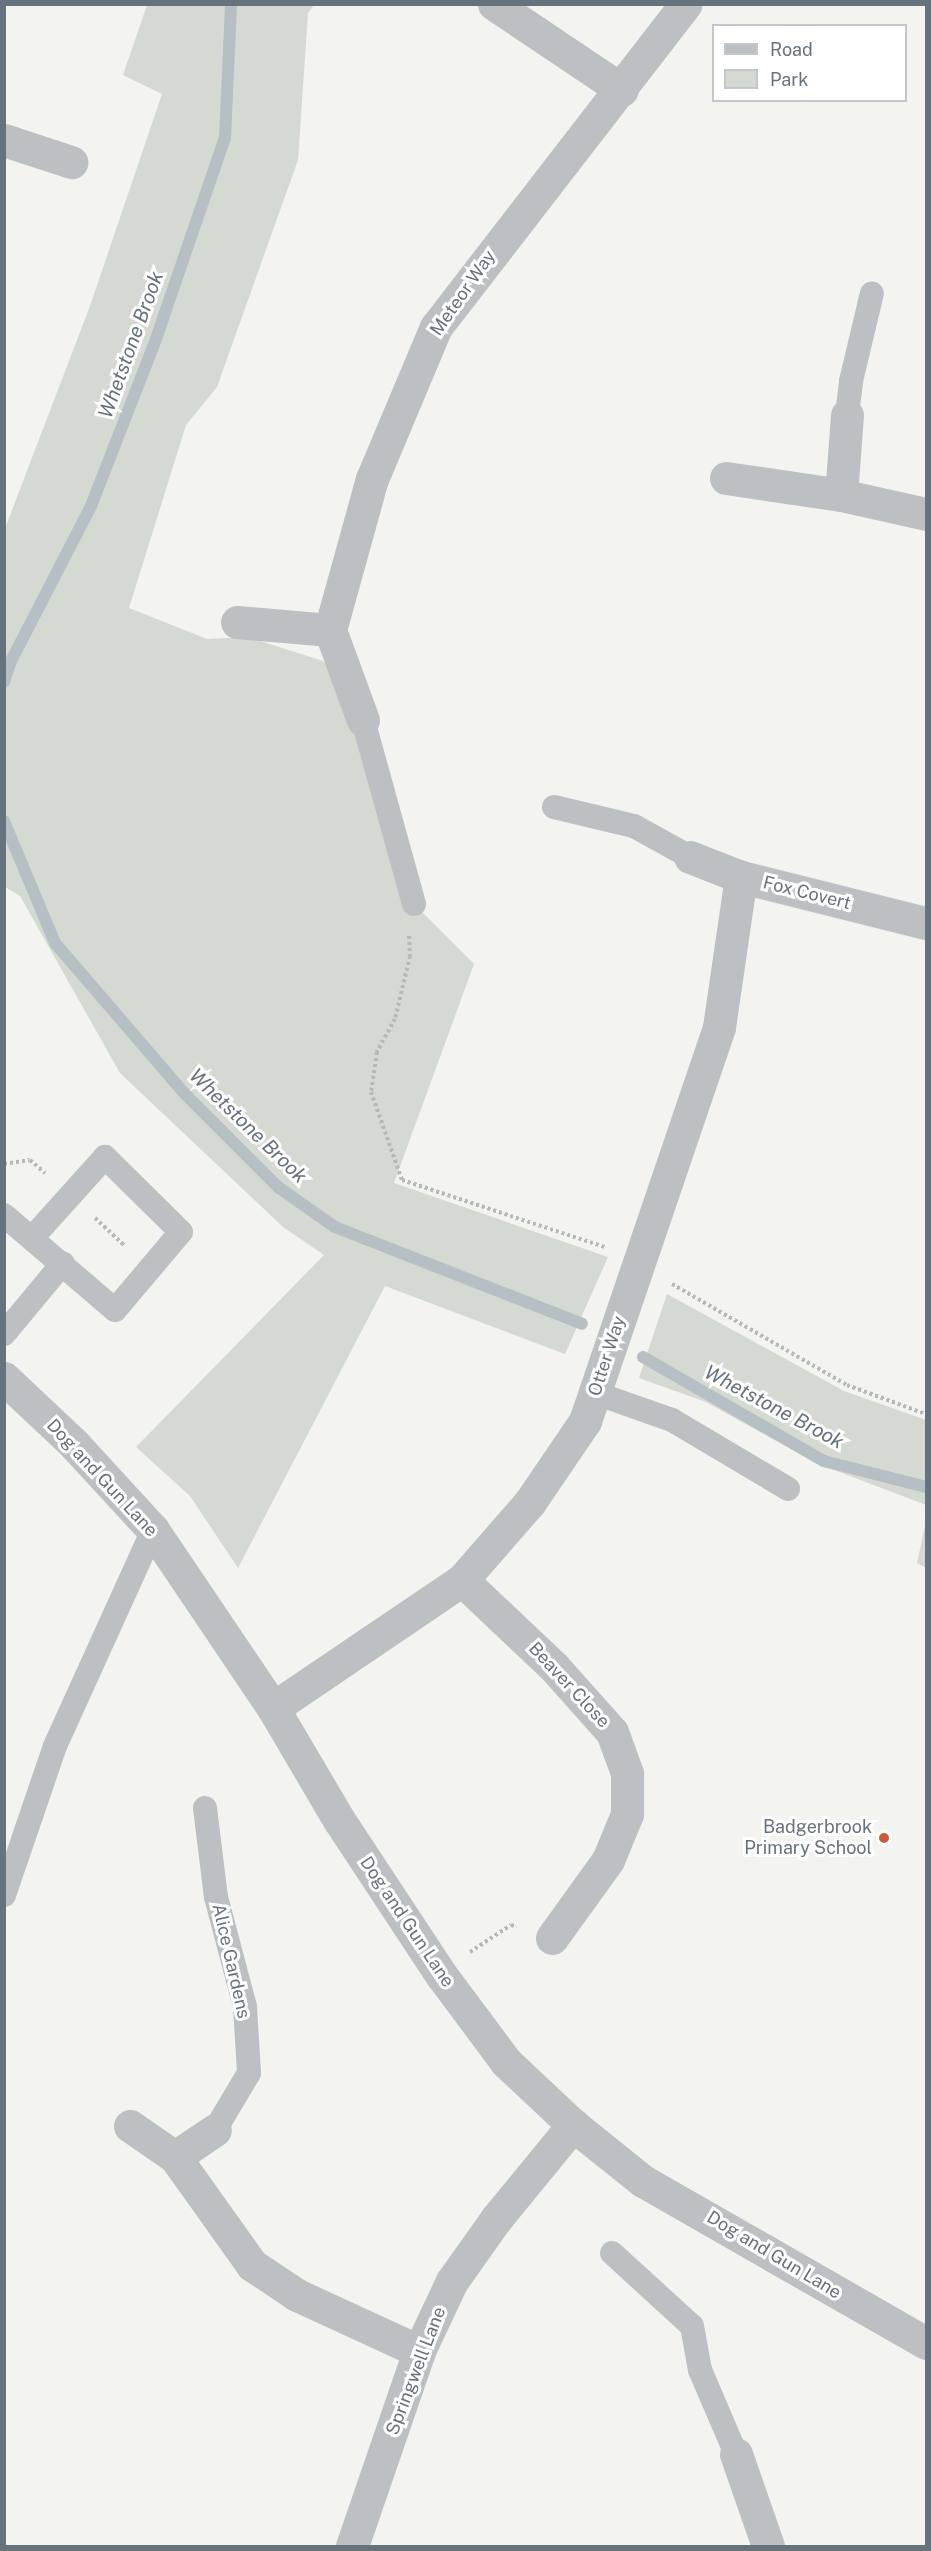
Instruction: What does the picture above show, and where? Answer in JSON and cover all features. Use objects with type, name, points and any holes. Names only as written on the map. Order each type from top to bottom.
[{"type":"street","points":[[494,4],[622,90]]},
{"type":"street","name":"Meteor Way","points":[[330,630],[372,478],[436,327],[495,246],[622,90],[686,4]]},
{"type":"street","points":[[4,140],[71,162]]},
{"type":"street","points":[[841,495],[847,415]]},
{"type":"street","points":[[726,478],[841,495],[927,514]]},
{"type":"street","points":[[237,622],[330,630],[363,720]]},
{"type":"street","name":"Fox Covert","points":[[690,857],[741,877],[927,923]]},
{"type":"street","name":"Otter Way","points":[[273,1708],[462,1580],[530,1502],[585,1421],[719,1027],[741,877]]},
{"type":"street","name":"Dog and Gun Lane","points":[[4,1378],[74,1444],[153,1530],[273,1708],[339,1820],[442,1976],[506,2062],[573,2125],[643,2181],[927,2343]]},
{"type":"street","name":"Beaver Close","points":[[462,1580],[554,1667],[612,1732],[627,1773],[627,1814],[608,1860],[552,1938]]},
{"type":"street","name":"Springwell Lane","points":[[352,2547],[419,2351],[452,2281],[496,2219],[573,2125]]},
{"type":"street","points":[[130,2126],[175,2157],[252,2265],[297,2295],[419,2351]]},
{"type":"street","name":"Alice Gardens","points":[[175,2157],[215,2130]]},
{"type":"street","points":[[736,2454],[768,2547]]},
{"type":"lane","points":[[847,415],[851,381],[872,293]]},
{"type":"lane","points":[[363,720],[411,914]]},
{"type":"lane","points":[[554,807],[634,825],[690,857]]},
{"type":"lane","points":[[4,1215],[32,1238],[63,1263],[115,1310],[181,1232],[105,1157],[32,1238]]},
{"type":"lane","points":[[4,1335],[63,1263]]},
{"type":"lane","points":[[595,1393],[672,1420],[788,1489]]},
{"type":"lane","points":[[4,1895],[55,1746],[153,1530]]},
{"type":"lane","name":"Alice Gardens","points":[[205,1808],[216,1897],[245,2007],[249,2073],[215,2130]]},
{"type":"lane","points":[[612,2253],[692,2326],[700,2370],[736,2454]]},
{"type":"path","points":[[411,914],[410,956],[395,1019],[377,1052],[371,1092],[402,1180],[594,1242],[640,1264],[708,1308],[846,1385],[927,1414]]},
{"type":"path","points":[[4,1164],[30,1160]]},
{"type":"path","points":[[442,1976],[480,1943],[511,1925],[552,1938]]},
{"type":"green space","points":[[147,5],[314,5],[308,13],[298,160],[217,387],[186,425],[129,608],[207,639],[248,637],[323,661],[363,720],[414,904],[474,964],[394,1183],[608,1257],[565,1354],[385,1286],[238,1568],[190,1496],[136,1447],[324,1255],[283,1227],[120,1073],[20,896],[5,887],[4,531],[90,306],[162,94],[123,75]]},
{"type":"green space","points":[[667,1294],[844,1391],[926,1420],[926,1505],[816,1463],[706,1402],[639,1378]]},
{"type":"green space","points":[[926,1521],[926,1568],[917,1563]]},
{"type":"waterway","name":"Whetstone Brook","points":[[4,682],[10,663],[91,506],[156,339],[225,138],[231,4]]},
{"type":"waterway","name":"Whetstone Brook","points":[[4,821],[55,943],[183,1092],[278,1187],[335,1227],[582,1324]]},
{"type":"waterway","name":"Whetstone Brook","points":[[643,1357],[824,1461],[926,1487]]},
{"type":"place","name":"Badgerbrook Primary School","points":[[884,1838]]}]
